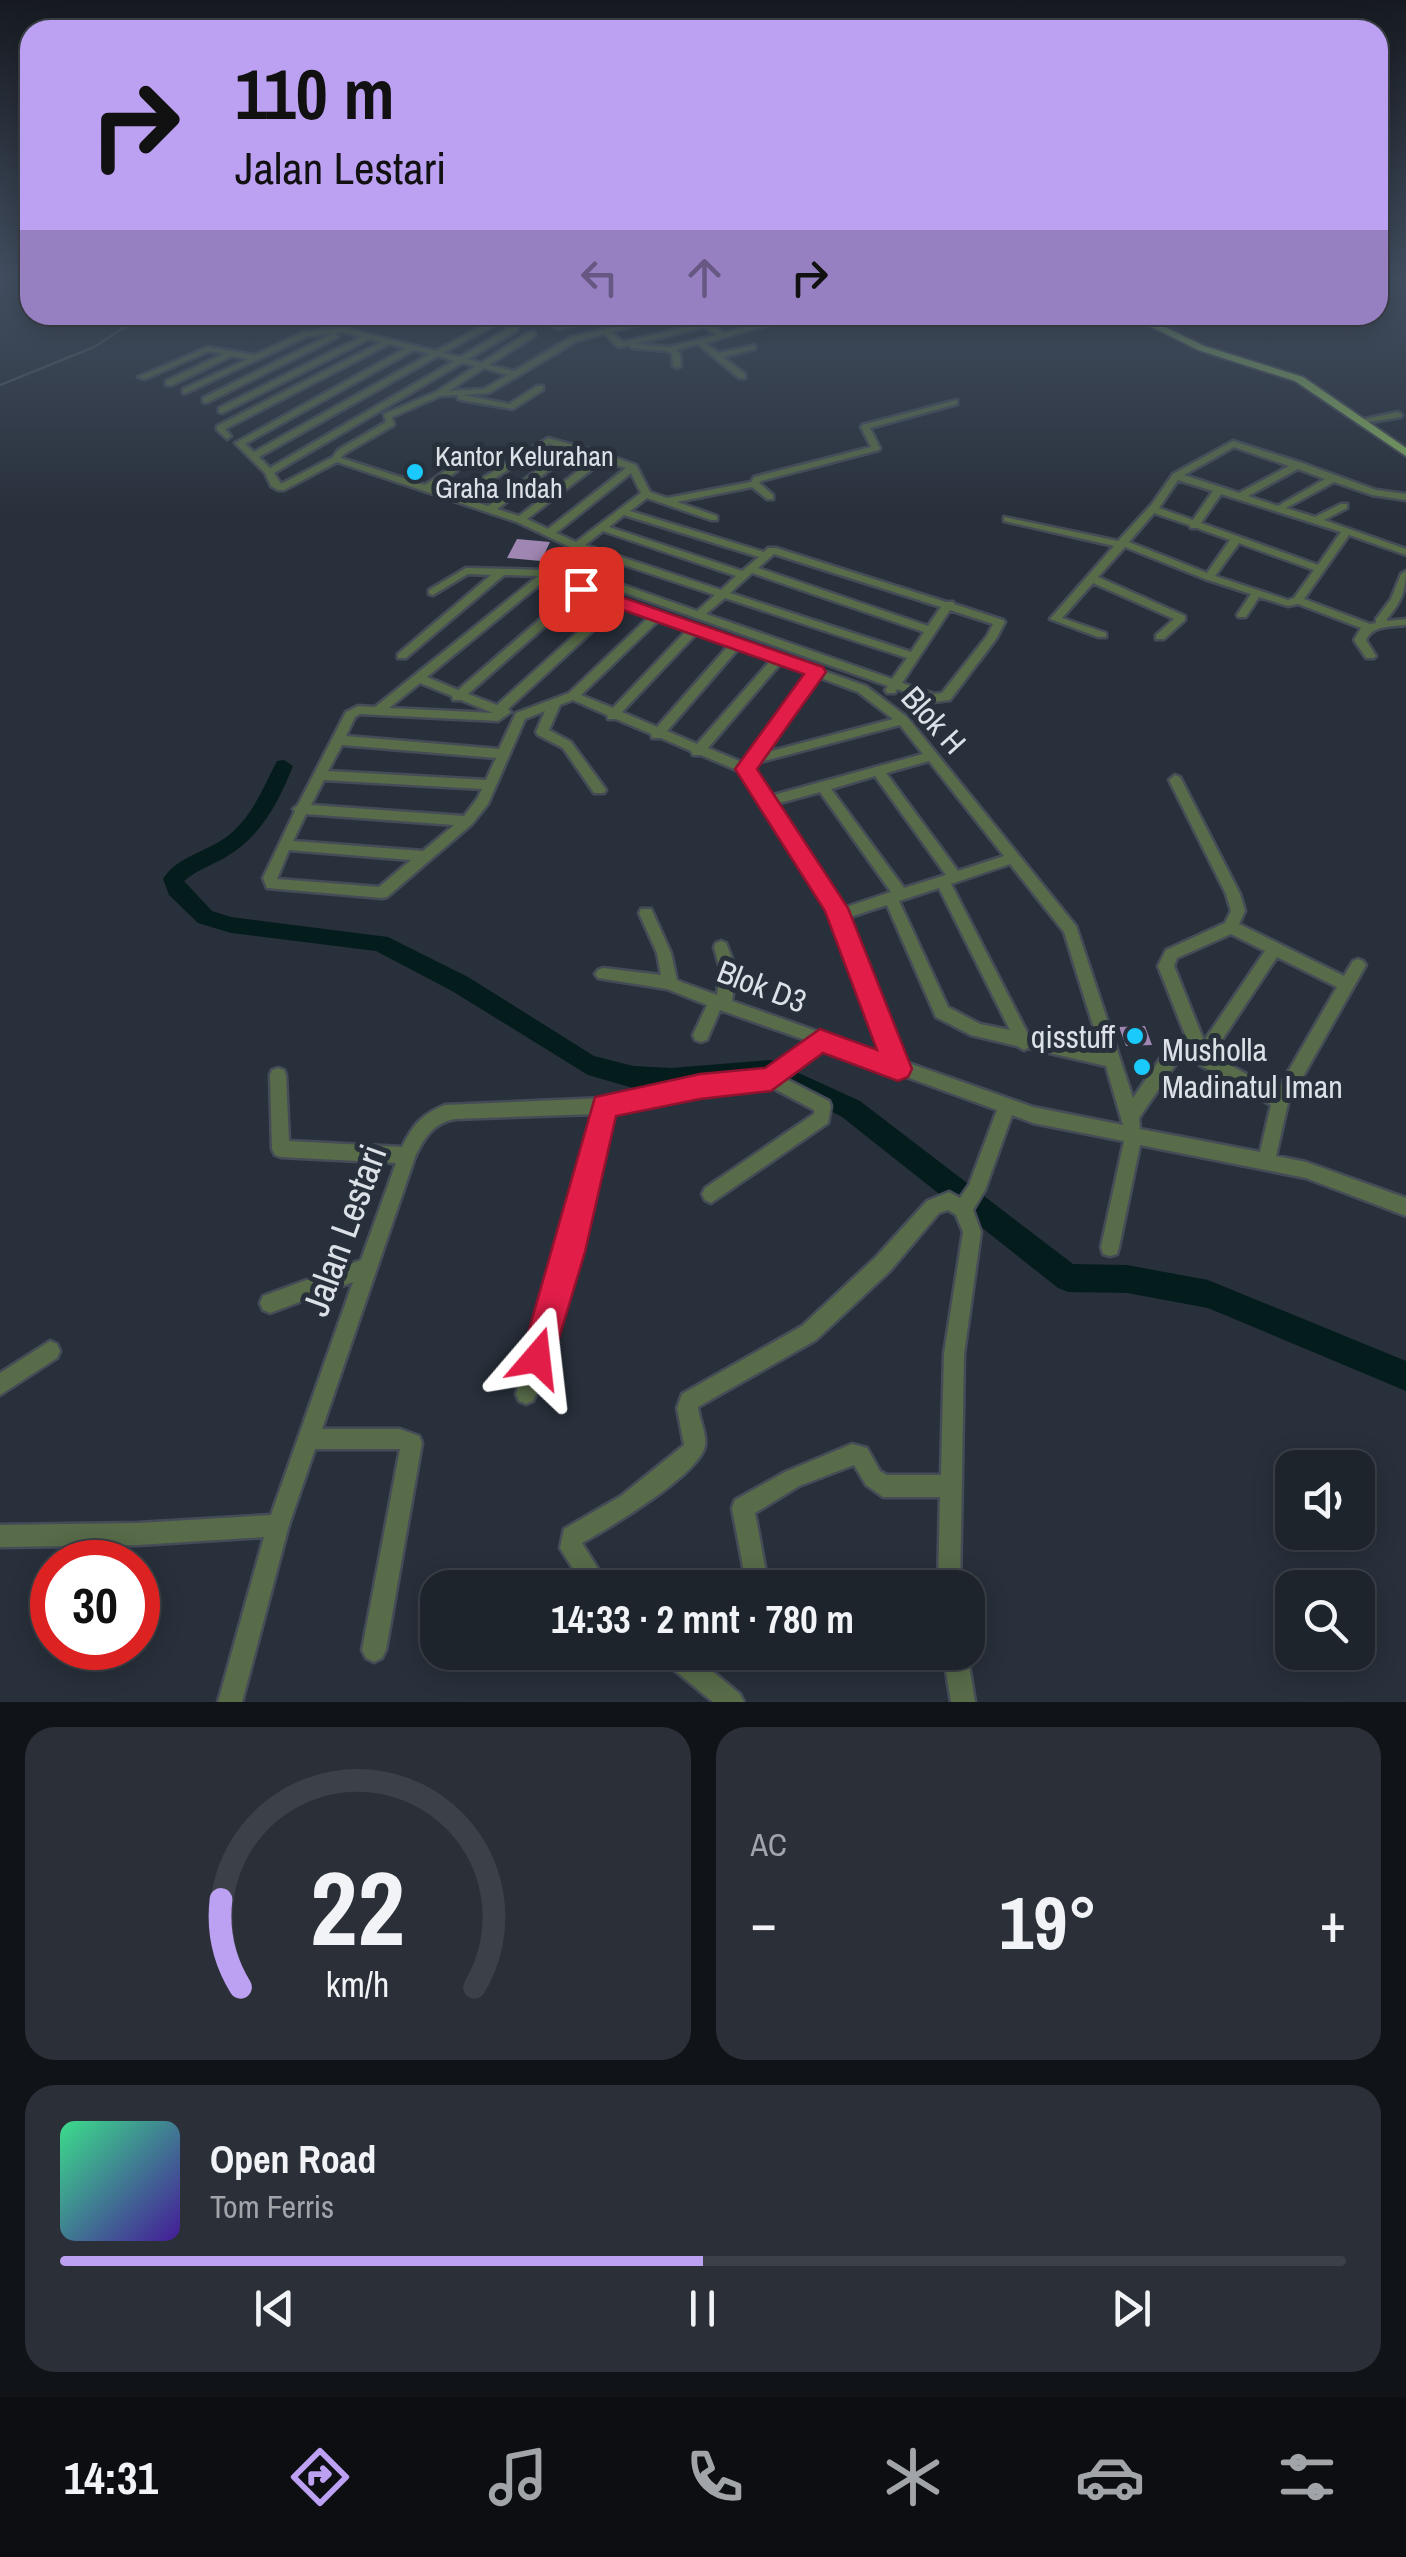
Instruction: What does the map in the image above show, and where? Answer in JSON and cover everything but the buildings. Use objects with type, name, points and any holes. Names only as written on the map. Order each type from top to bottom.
[{"type":"main road","points":[[1227,356],[1299,380],[1406,452]]},
{"type":"street","points":[[142,377],[189,356]]},
{"type":"street","points":[[169,383],[224,356]]},
{"type":"street","points":[[250,356],[277,364]]},
{"type":"street","points":[[186,391],[259,356]]},
{"type":"street","points":[[206,400],[292,356]]},
{"type":"street","points":[[222,410],[329,356]]},
{"type":"street","points":[[226,436],[220,428],[362,356]]},
{"type":"street","points":[[387,416],[391,423],[340,452],[336,460],[282,488],[274,484],[269,472],[239,443],[398,356]]},
{"type":"street","points":[[252,457],[432,356]]},
{"type":"street","points":[[451,356],[515,374]]},
{"type":"street","points":[[269,472],[465,356]]},
{"type":"street","points":[[252,376],[387,416],[439,394],[500,356]]},
{"type":"street","points":[[439,394],[486,391],[545,356]]},
{"type":"street","points":[[676,356],[677,366]]},
{"type":"street","points":[[719,356],[738,372],[738,356]]},
{"type":"street","points":[[455,395],[505,408],[540,388]]},
{"type":"street","points":[[754,484],[756,479],[876,448],[866,428],[954,402]]},
{"type":"street","points":[[1360,421],[1398,415]]},
{"type":"street","points":[[456,499],[541,442],[633,467],[646,494],[714,518]]},
{"type":"street","points":[[1102,634],[1054,619],[1153,509],[1176,476],[1237,443],[1387,496],[1406,498]]},
{"type":"street","points":[[489,510],[574,448]]},
{"type":"street","points":[[520,520],[603,456]]},
{"type":"street","points":[[425,490],[469,458]]},
{"type":"street","points":[[336,460],[520,520],[577,546],[912,656]]},
{"type":"street","points":[[1242,495],[1298,465]]},
{"type":"street","points":[[550,533],[633,467]]},
{"type":"street","points":[[1176,476],[1406,552]]},
{"type":"street","points":[[1283,506],[1334,478]]},
{"type":"street","points":[[754,484],[770,497]]},
{"type":"street","points":[[665,502],[754,484]]},
{"type":"street","points":[[1194,526],[1218,491]]},
{"type":"street","points":[[378,711],[577,546],[646,494]]},
{"type":"street","points":[[1315,521],[1344,506]]},
{"type":"street","points":[[1153,509],[1320,569]]},
{"type":"street","points":[[623,512],[764,555]]},
{"type":"street","points":[[1007,519],[1122,544],[1208,578],[1288,603],[1298,600],[1376,626],[1404,625]]},
{"type":"street","points":[[603,528],[930,631]]},
{"type":"street","points":[[1298,600],[1347,531]]},
{"type":"street","points":[[1208,578],[1234,541]]},
{"type":"street","points":[[434,592],[457,573],[552,569],[696,622],[934,698],[946,696],[992,638],[999,622],[776,550],[764,555],[721,594],[696,622],[612,716]]},
{"type":"street","name":"Blok H","points":[[552,569],[581,589],[658,615],[696,622],[736,644],[816,672],[883,701],[903,720],[1071,930],[1130,1116],[1132,1138],[1110,1247]]},
{"type":"street","points":[[402,656],[502,570]]},
{"type":"street","points":[[1370,656],[1360,640],[1376,626],[1406,574]]},
{"type":"street","points":[[1091,578],[1181,618],[1160,637]]},
{"type":"street","points":[[456,697],[581,589]]},
{"type":"street","points":[[1242,615],[1256,594]]},
{"type":"street","points":[[618,602],[508,713],[502,754],[490,785],[467,821],[382,893],[272,884],[270,878],[300,809],[353,712],[494,718],[508,713],[555,703],[574,696],[658,615]]},
{"type":"street","points":[[883,701],[949,604]]},
{"type":"street","points":[[656,735],[736,644]]},
{"type":"street","points":[[697,752],[780,658]]},
{"type":"street","points":[[751,764],[816,672]]},
{"type":"street","points":[[420,680],[456,697],[508,713]]},
{"type":"street","points":[[574,696],[697,752],[751,764],[903,720]]},
{"type":"street","points":[[555,703],[542,732],[567,745],[599,790]]},
{"type":"street","points":[[338,740],[502,754]]},
{"type":"street","points":[[768,802],[932,756]]},
{"type":"street","points":[[751,764],[768,802],[838,914],[898,1069]]},
{"type":"street","points":[[878,771],[949,879],[1024,1043]]},
{"type":"street","points":[[318,774],[490,785]]},
{"type":"street","points":[[1175,780],[1238,911],[1231,927],[1166,958],[1172,984],[1202,1056]]},
{"type":"street","points":[[823,787],[896,896],[937,1007],[958,1023],[1024,1043],[1112,1060]]},
{"type":"street","points":[[300,809],[467,821]]},
{"type":"street","points":[[284,845],[423,856]]},
{"type":"street","points":[[838,914],[1013,858]]},
{"type":"street","name":"Blok D3","points":[[646,913],[664,952],[670,982],[720,1003],[1006,1107],[1132,1138],[1306,1170],[1406,1207]]},
{"type":"street","points":[[1231,927],[1346,984]]},
{"type":"street","points":[[702,1035],[720,1003],[728,969],[721,947]]},
{"type":"street","points":[[1202,1056],[1274,949]]},
{"type":"street","points":[[1266,1162],[1280,1101],[1358,966]]},
{"type":"street","points":[[603,974],[670,982]]},
{"type":"street","points":[[711,1194],[822,1118],[823,1106],[778,1074],[820,1040]]},
{"type":"street","points":[[1130,1116],[1174,1048],[1184,1045],[1280,1101]]},
{"type":"street","name":"Jalan Lestari","points":[[230,1702],[278,1525],[366,1268],[418,1132],[434,1114],[604,1106],[778,1074]]},
{"type":"street","points":[[278,1075],[282,1149],[407,1155]]},
{"type":"street","points":[[526,1394],[570,1252],[604,1106]]},
{"type":"street","points":[[948,1570],[954,1354],[972,1232],[969,1201],[1006,1107]]},
{"type":"street","points":[[587,1570],[572,1548],[572,1536],[629,1504],[692,1452],[696,1439],[687,1416],[690,1402],[810,1333],[883,1264],[933,1208],[969,1201]]},
{"type":"street","points":[[270,1303],[366,1268]]},
{"type":"street","points":[[0,1385],[50,1351]]},
{"type":"street","points":[[308,1439],[400,1439],[412,1444],[374,1650]]},
{"type":"street","points":[[755,1570],[743,1508],[792,1478],[852,1454],[860,1455],[873,1478],[884,1486],[950,1486]]},
{"type":"street","points":[[0,1536],[138,1534],[278,1525]]},
{"type":"street","points":[[692,1670],[732,1702]]},
{"type":"street","points":[[958,1670],[964,1702]]},
{"type":"waterway","points":[[0,385],[71,356]]},
{"type":"waterway","points":[[284,766],[267,802],[243,834],[173,879],[176,889],[205,917],[231,925],[380,943],[460,984],[588,1065],[633,1077],[671,1079],[771,1071],[851,1109],[1068,1278],[1127,1279],[1208,1294],[1406,1376]]},
{"type":"place","name":"Kantor Kelurahan Graha Indah","points":[[415,472]]},
{"type":"place","name":"qisstuff","points":[[1135,1036]]},
{"type":"place","name":"Musholla Madinatul Iman","points":[[1142,1067]]},
{"type":"route","points":[[537,1358],[570,1252],[604,1106],[700,1086],[771,1079],[820,1040],[898,1069],[836,908],[746,769],[816,672],[581,589]]}]
